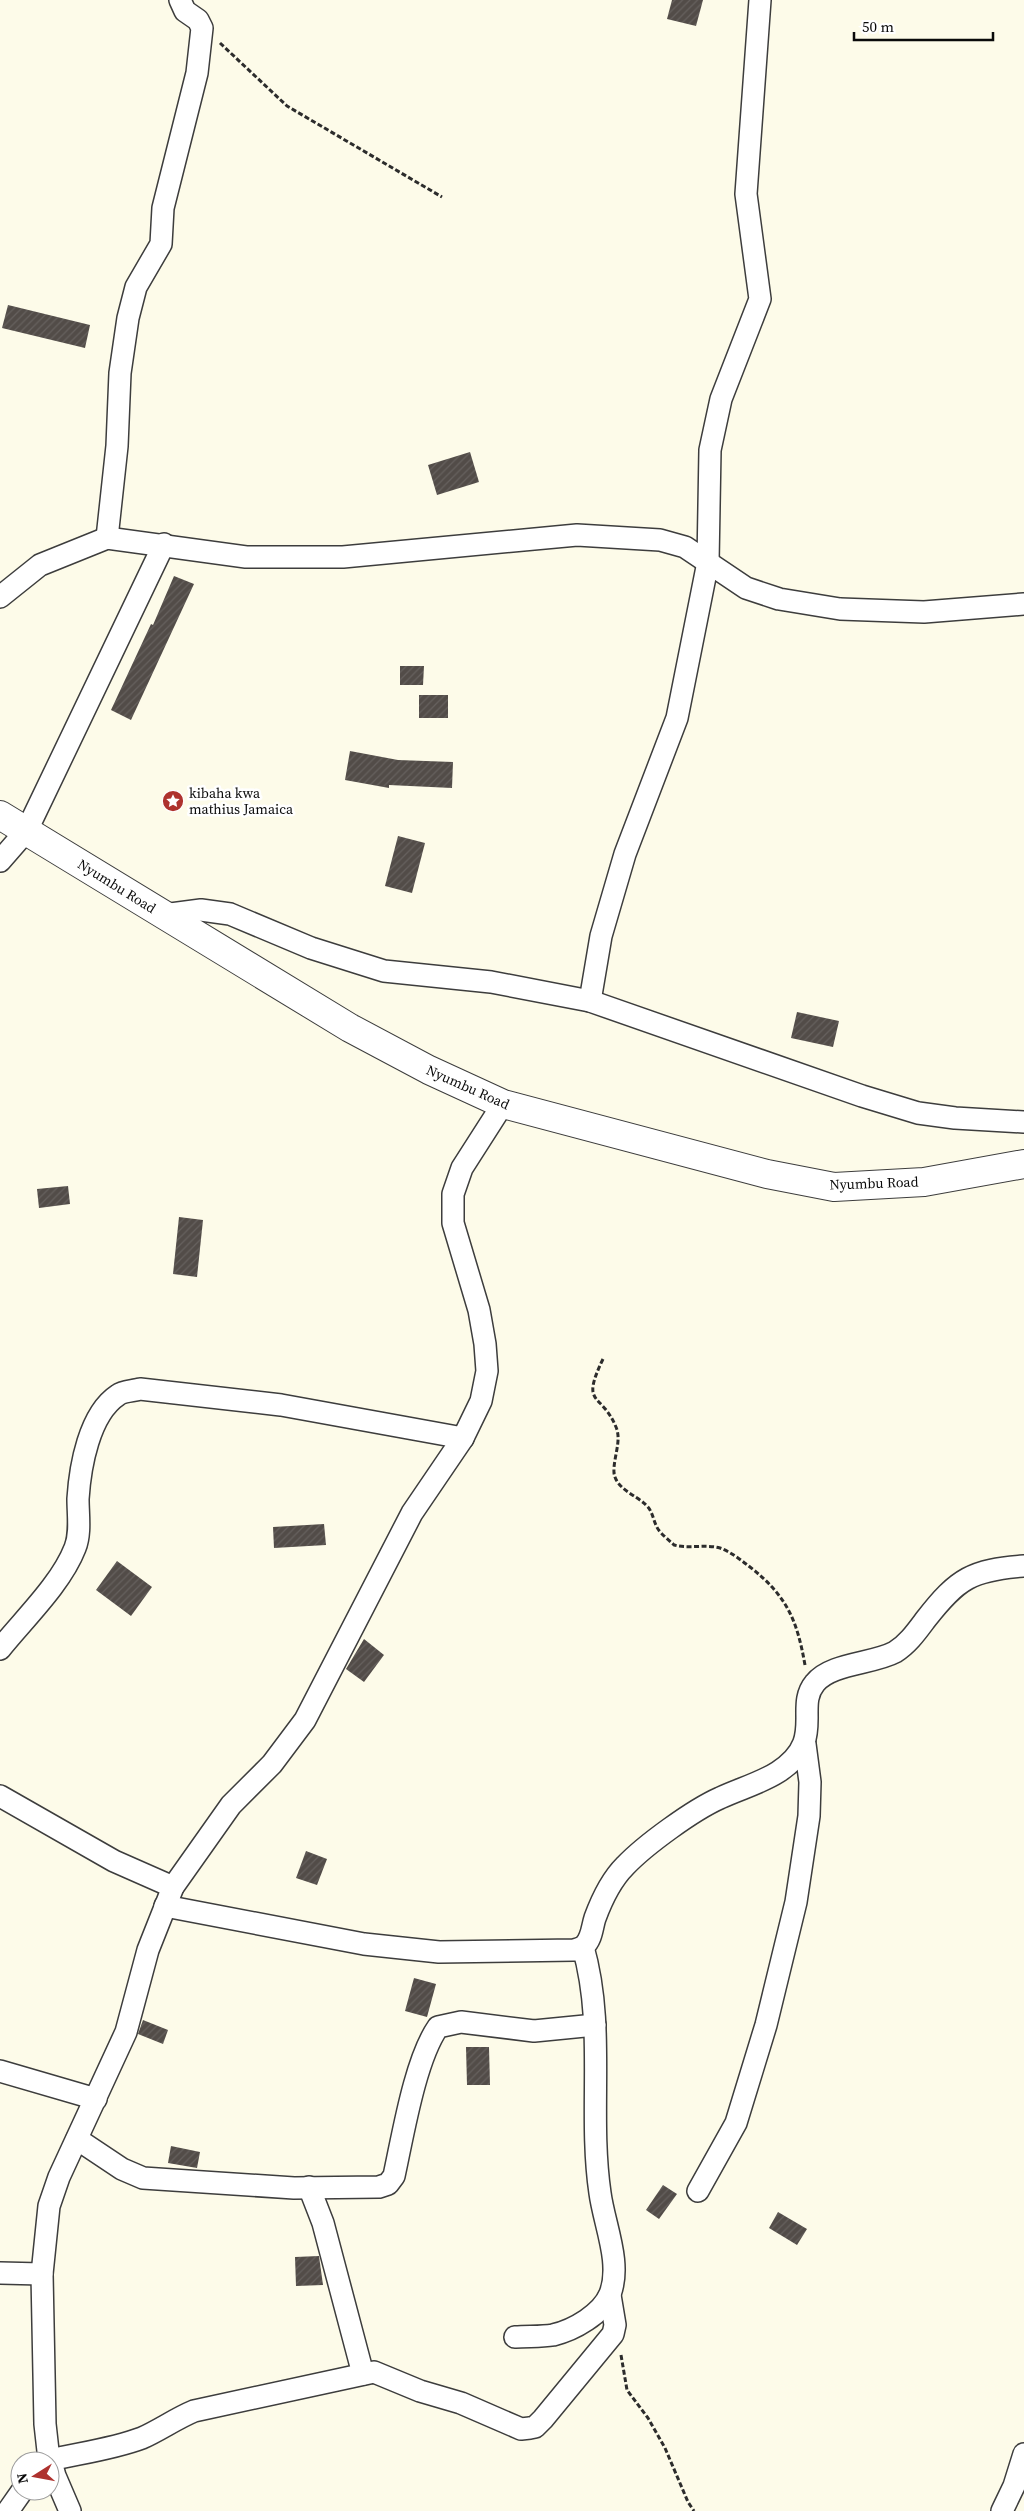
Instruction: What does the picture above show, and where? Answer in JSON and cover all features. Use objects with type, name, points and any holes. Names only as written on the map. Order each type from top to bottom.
[{"type":"street","points":[[106,538],[117,446],[120,373],[128,318],[136,287],[161,244],[163,208],[197,73],[202,28],[198,20],[185,11],[180,0]]},
{"type":"street","points":[[590,1001],[601,936],[625,854],[677,718],[708,562],[710,450],[721,399],[760,299],[746,194],[760,0]]},
{"type":"street","points":[[0,598],[40,565],[106,538],[164,544],[246,557],[343,557],[577,535],[660,540],[685,547],[746,588],[779,599],[840,610],[924,612],[1024,604]]},
{"type":"street","points":[[0,861],[27,830],[164,544]]},
{"type":"street","name":"Nyumbu Road","points":[[0,815],[350,1028],[429,1070],[503,1104],[767,1174],[834,1187],[924,1182],[1024,1164]]},
{"type":"street","points":[[163,915],[201,910],[230,914],[311,948],[384,971],[491,982],[590,1001],[862,1096],[918,1113],[955,1118],[1024,1122]]},
{"type":"street","points":[[47,2451],[44,2414],[42,2274],[49,2206],[59,2176],[126,2032],[148,1950],[169,1896],[231,1805],[272,1764],[305,1720],[412,1513],[463,1438],[481,1401],[487,1371],[485,1344],[479,1310],[453,1223],[453,1194],[462,1168],[503,1104]]},
{"type":"street","points":[[0,1649],[62,1573],[76,1547],[79,1526],[78,1498],[87,1441],[96,1421],[118,1394],[140,1389],[281,1405],[463,1438]]},
{"type":"street","points":[[0,1796],[114,1861],[169,1896],[364,1944],[439,1952],[574,1950],[583,1947],[588,1940],[595,1918],[611,1883],[626,1865],[682,1821],[711,1803],[778,1772],[795,1758],[804,1744],[808,1727],[810,1690],[823,1676],[895,1652],[913,1637],[946,1594],[975,1574],[1024,1566]]},
{"type":"street","points":[[698,2191],[736,2123],[766,2025],[794,1912],[809,1816],[810,1782],[804,1744]]},
{"type":"street","points":[[60,2455],[130,2442],[157,2431],[172,2421],[194,2411],[363,2374],[380,2373],[420,2390],[461,2402],[521,2429],[535,2427],[544,2419],[613,2334],[615,2325],[610,2295],[614,2274],[600,2193],[594,2138],[597,2107],[595,2025],[589,1969],[583,1947]]},
{"type":"street","points":[[77,2139],[122,2169],[142,2178],[309,2187],[379,2187],[388,2184],[394,2176],[413,2090],[430,2038],[438,2027],[460,2022],[534,2031],[595,2025]]},
{"type":"street","points":[[0,2070],[96,2099]]},
{"type":"street","points":[[309,2187],[323,2223],[363,2374]]},
{"type":"street","points":[[0,2273],[42,2274]]},
{"type":"street","points":[[515,2337],[553,2335],[572,2328],[594,2315],[610,2295]]},
{"type":"street","points":[[1002,2511],[1014,2486],[1024,2454]]},
{"type":"street","points":[[60,2488],[70,2511]]},
{"type":"path","points":[[202,28],[227,48],[287,106],[442,197]]},
{"type":"path","points":[[603,1359],[593,1380],[592,1389],[595,1400],[608,1414],[617,1428],[618,1446],[614,1473],[620,1486],[646,1504],[658,1529],[674,1545],[721,1548],[736,1556],[767,1581],[785,1601],[794,1618],[810,1690]]},
{"type":"path","points":[[615,2325],[627,2390],[648,2418],[665,2448],[688,2502],[694,2511]]},
{"type":"building","points":[[672,0],[703,0],[696,26],[667,19]]},
{"type":"building","points":[[8,305],[90,325],[85,348],[2,328]]},
{"type":"building","points":[[470,452],[479,482],[437,495],[428,465]]},
{"type":"building","points":[[174,576],[194,584],[131,720],[111,710],[151,624],[153,625]]},
{"type":"building","points":[[400,666],[424,666],[423,685],[400,685]]},
{"type":"building","points":[[419,695],[448,695],[448,718],[419,718]]},
{"type":"building","points":[[350,751],[398,760],[453,762],[452,788],[389,785],[389,788],[345,780]]},
{"type":"building","points":[[398,836],[425,843],[412,893],[385,886]]},
{"type":"building","points":[[797,1012],[839,1021],[833,1047],[791,1038]]},
{"type":"building","points":[[68,1186],[70,1204],[39,1208],[37,1189]]},
{"type":"building","points":[[179,1217],[203,1220],[197,1277],[173,1274]]},
{"type":"building","points":[[324,1524],[326,1545],[274,1548],[273,1527]]},
{"type":"building","points":[[117,1561],[152,1587],[131,1616],[96,1590]]},
{"type":"building","points":[[364,1639],[384,1655],[364,1682],[346,1669]]},
{"type":"building","points":[[306,1851],[327,1859],[317,1885],[296,1878]]},
{"type":"building","points":[[414,1978],[436,1984],[427,2017],[405,2011]]},
{"type":"building","points":[[143,2020],[168,2030],[163,2044],[138,2034]]},
{"type":"building","points":[[466,2047],[489,2047],[490,2085],[467,2085]]},
{"type":"building","points":[[171,2146],[200,2152],[197,2168],[168,2163]]},
{"type":"building","points":[[663,2185],[677,2194],[659,2219],[646,2210]]},
{"type":"building","points":[[778,2212],[807,2229],[797,2245],[769,2228]]},
{"type":"building","points":[[319,2256],[323,2285],[296,2286],[295,2257]]},
{"type":"place","name":"kibaha kwa mathius Jamaica","points":[[173,801]]}]
